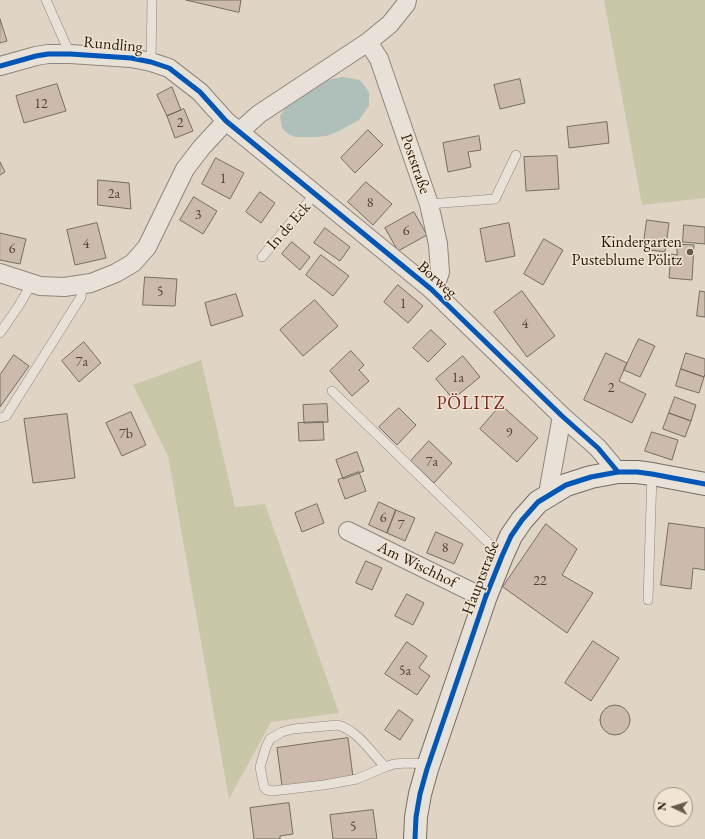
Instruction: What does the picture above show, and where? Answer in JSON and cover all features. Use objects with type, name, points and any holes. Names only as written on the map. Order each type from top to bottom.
[{"type":"main road","name":"Hauptstraße","points":[[415,839],[418,802],[429,764],[486,596],[511,536],[522,520],[538,502],[566,485],[591,477],[618,472],[637,472],[705,483]]},
{"type":"street","points":[[0,273],[40,286],[64,287],[91,283],[116,273],[133,263],[147,247],[185,169],[202,147],[233,127],[259,114],[368,42],[390,24],[408,1]]},
{"type":"street","name":"Poststraße","points":[[368,42],[379,59],[429,204],[438,244],[440,272],[436,284],[431,289]]},
{"type":"street","name":"Rundling","points":[[0,66],[48,54],[131,58],[151,62],[169,68],[200,92],[233,127]]},
{"type":"street","name":"Borweg","points":[[233,127],[431,289],[562,416],[598,448],[618,472]]},
{"type":"street","points":[[548,496],[562,416]]},
{"type":"street","name":"Am Wischhof","points":[[348,531],[470,591],[486,596]]},
{"type":"lane","points":[[46,0],[70,54]]},
{"type":"lane","points":[[151,62],[152,0]]},
{"type":"lane","points":[[429,204],[495,199],[516,155]]},
{"type":"lane","name":"In de Eck","points":[[262,257],[316,194]]},
{"type":"lane","points":[[0,333],[32,284]]},
{"type":"lane","points":[[0,418],[6,416],[81,297],[82,284]]},
{"type":"lane","points":[[332,391],[502,556]]},
{"type":"lane","points":[[648,600],[652,474]]},
{"type":"lane","points":[[385,767],[354,733],[338,725],[293,729],[282,732],[270,739],[260,767],[264,787],[267,790],[272,791],[324,785],[357,779],[394,764],[429,764]]},
{"type":"green space","points":[[604,0],[705,0],[705,198],[642,205]]},
{"type":"green space","points":[[201,360],[235,507],[265,504],[339,713],[271,722],[229,799],[168,456],[133,385]]},
{"type":"shaded area","points":[[343,77],[360,80],[369,92],[369,106],[359,120],[326,136],[295,137],[288,134],[282,128],[280,116],[287,105],[327,80]]},
{"type":"building","points":[[186,0],[241,0],[239,12]]},
{"type":"building","points":[[0,19],[7,41],[0,43]]},
{"type":"building","points":[[520,79],[525,103],[500,109],[494,85]]},
{"type":"building","points":[[57,84],[66,111],[24,123],[16,96]]},
{"type":"building","points":[[172,87],[181,110],[167,116],[157,95]]},
{"type":"building","points":[[184,109],[193,131],[175,138],[167,116]]},
{"type":"building","points":[[607,122],[609,143],[569,148],[567,127]]},
{"type":"building","points":[[368,130],[383,145],[355,173],[341,158]]},
{"type":"building","points":[[479,136],[481,150],[468,152],[471,167],[448,172],[443,143]]},
{"type":"building","points":[[557,156],[559,189],[526,191],[524,157]]},
{"type":"building","points":[[216,158],[244,173],[230,199],[202,184]]},
{"type":"building","points":[[0,162],[5,172],[0,175]]},
{"type":"building","points":[[98,180],[129,183],[131,209],[98,205]]},
{"type":"building","points":[[366,182],[392,204],[373,225],[348,202]]},
{"type":"building","points":[[260,192],[275,203],[261,223],[246,212]]},
{"type":"building","points":[[194,197],[217,211],[203,234],[180,220]]},
{"type":"building","points":[[414,212],[427,235],[398,251],[385,228]]},
{"type":"building","points":[[647,220],[669,223],[665,252],[643,249]]},
{"type":"building","points":[[97,223],[106,258],[75,265],[67,230]]},
{"type":"building","points":[[509,223],[515,256],[486,262],[480,229]]},
{"type":"building","points":[[684,225],[705,227],[705,244],[683,242]]},
{"type":"building","points":[[325,228],[350,247],[340,261],[314,243]]},
{"type":"building","points":[[0,233],[26,239],[20,264],[0,260]]},
{"type":"building","points":[[544,239],[563,250],[543,285],[524,274]]},
{"type":"building","points":[[292,242],[310,257],[300,270],[282,254]]},
{"type":"building","points":[[677,244],[694,245],[692,280],[669,278],[671,254],[677,255]]},
{"type":"building","points":[[321,255],[349,276],[333,296],[306,275]]},
{"type":"building","points":[[145,277],[177,279],[175,306],[143,305]]},
{"type":"building","points":[[398,285],[423,306],[408,323],[384,302]]},
{"type":"building","points":[[522,291],[555,336],[527,357],[494,312]]},
{"type":"building","points":[[700,291],[705,292],[705,317],[697,316]]},
{"type":"building","points":[[236,294],[243,316],[211,326],[205,303]]},
{"type":"building","points":[[315,300],[338,326],[303,356],[280,330]]},
{"type":"building","points":[[431,330],[446,344],[428,362],[413,348]]},
{"type":"building","points":[[639,339],[655,346],[640,377],[624,370]]},
{"type":"building","points":[[84,342],[101,363],[79,382],[62,361]]},
{"type":"building","points":[[351,351],[364,365],[359,370],[369,381],[352,396],[330,371]]},
{"type":"building","points":[[606,353],[627,363],[619,381],[646,394],[632,423],[584,400]]},
{"type":"building","points":[[686,353],[705,359],[704,377],[681,369]]},
{"type":"building","points":[[14,355],[29,366],[0,407],[0,375]]},
{"type":"building","points":[[463,356],[480,377],[453,399],[436,379]]},
{"type":"building","points":[[681,369],[704,377],[699,393],[676,386]]},
{"type":"building","points":[[675,397],[696,405],[691,421],[669,413]]},
{"type":"building","points":[[327,404],[328,422],[304,423],[303,405]]},
{"type":"building","points":[[501,405],[538,438],[517,462],[480,429]]},
{"type":"building","points":[[399,408],[416,425],[397,445],[379,427]]},
{"type":"building","points":[[131,412],[146,445],[122,456],[106,423]]},
{"type":"building","points":[[669,413],[691,421],[685,437],[663,429]]},
{"type":"building","points":[[67,414],[75,478],[33,483],[24,419]]},
{"type":"building","points":[[323,422],[324,440],[299,441],[298,423]]},
{"type":"building","points":[[652,432],[678,440],[672,460],[645,451]]},
{"type":"building","points":[[429,441],[452,463],[434,483],[411,461]]},
{"type":"building","points":[[357,452],[364,471],[343,479],[336,460]]},
{"type":"building","points":[[359,472],[366,491],[345,499],[338,480]]},
{"type":"building","points":[[379,502],[396,510],[387,533],[369,525]]},
{"type":"building","points":[[317,504],[324,523],[302,532],[295,513]]},
{"type":"building","points":[[396,510],[415,518],[405,541],[387,533]]},
{"type":"building","points":[[669,523],[705,528],[705,570],[693,568],[691,589],[661,585]]},
{"type":"building","points":[[546,524],[577,549],[562,575],[593,593],[567,633],[503,587]]},
{"type":"building","points":[[436,532],[463,544],[454,564],[427,553]]},
{"type":"building","points":[[366,561],[382,568],[372,590],[356,583]]},
{"type":"building","points":[[407,594],[424,603],[413,625],[395,616]]},
{"type":"building","points":[[593,641],[619,658],[591,701],[565,683]]},
{"type":"building","points":[[407,642],[427,656],[419,668],[430,676],[417,695],[385,674]]},
{"type":"building","points":[[615,705],[626,709],[630,720],[626,731],[615,735],[604,731],[600,720],[604,709]]},
{"type":"building","points":[[399,710],[413,720],[400,740],[385,730]]},
{"type":"building","points":[[348,738],[353,777],[282,786],[277,748]]},
{"type":"building","points":[[289,803],[293,834],[280,836],[280,839],[254,839],[250,808]]},
{"type":"building","points":[[373,810],[377,839],[333,839],[330,815]]},
{"type":"cycle path","points":[[0,66],[36,56],[48,54],[70,54],[131,58],[151,62],[169,68],[200,92],[226,121],[431,289],[562,416],[598,448],[618,472]]},
{"type":"cycle path","points":[[415,839],[416,817],[420,794],[427,769],[486,596],[511,536],[522,520],[538,502],[566,485],[591,477],[618,472],[637,472],[705,484]]},
{"type":"place","name":"Kindergarten Pusteblume Pölitz","points":[[690,252]]},
{"type":"district","name":"PÖLITZ","points":[[471,404]]}]
